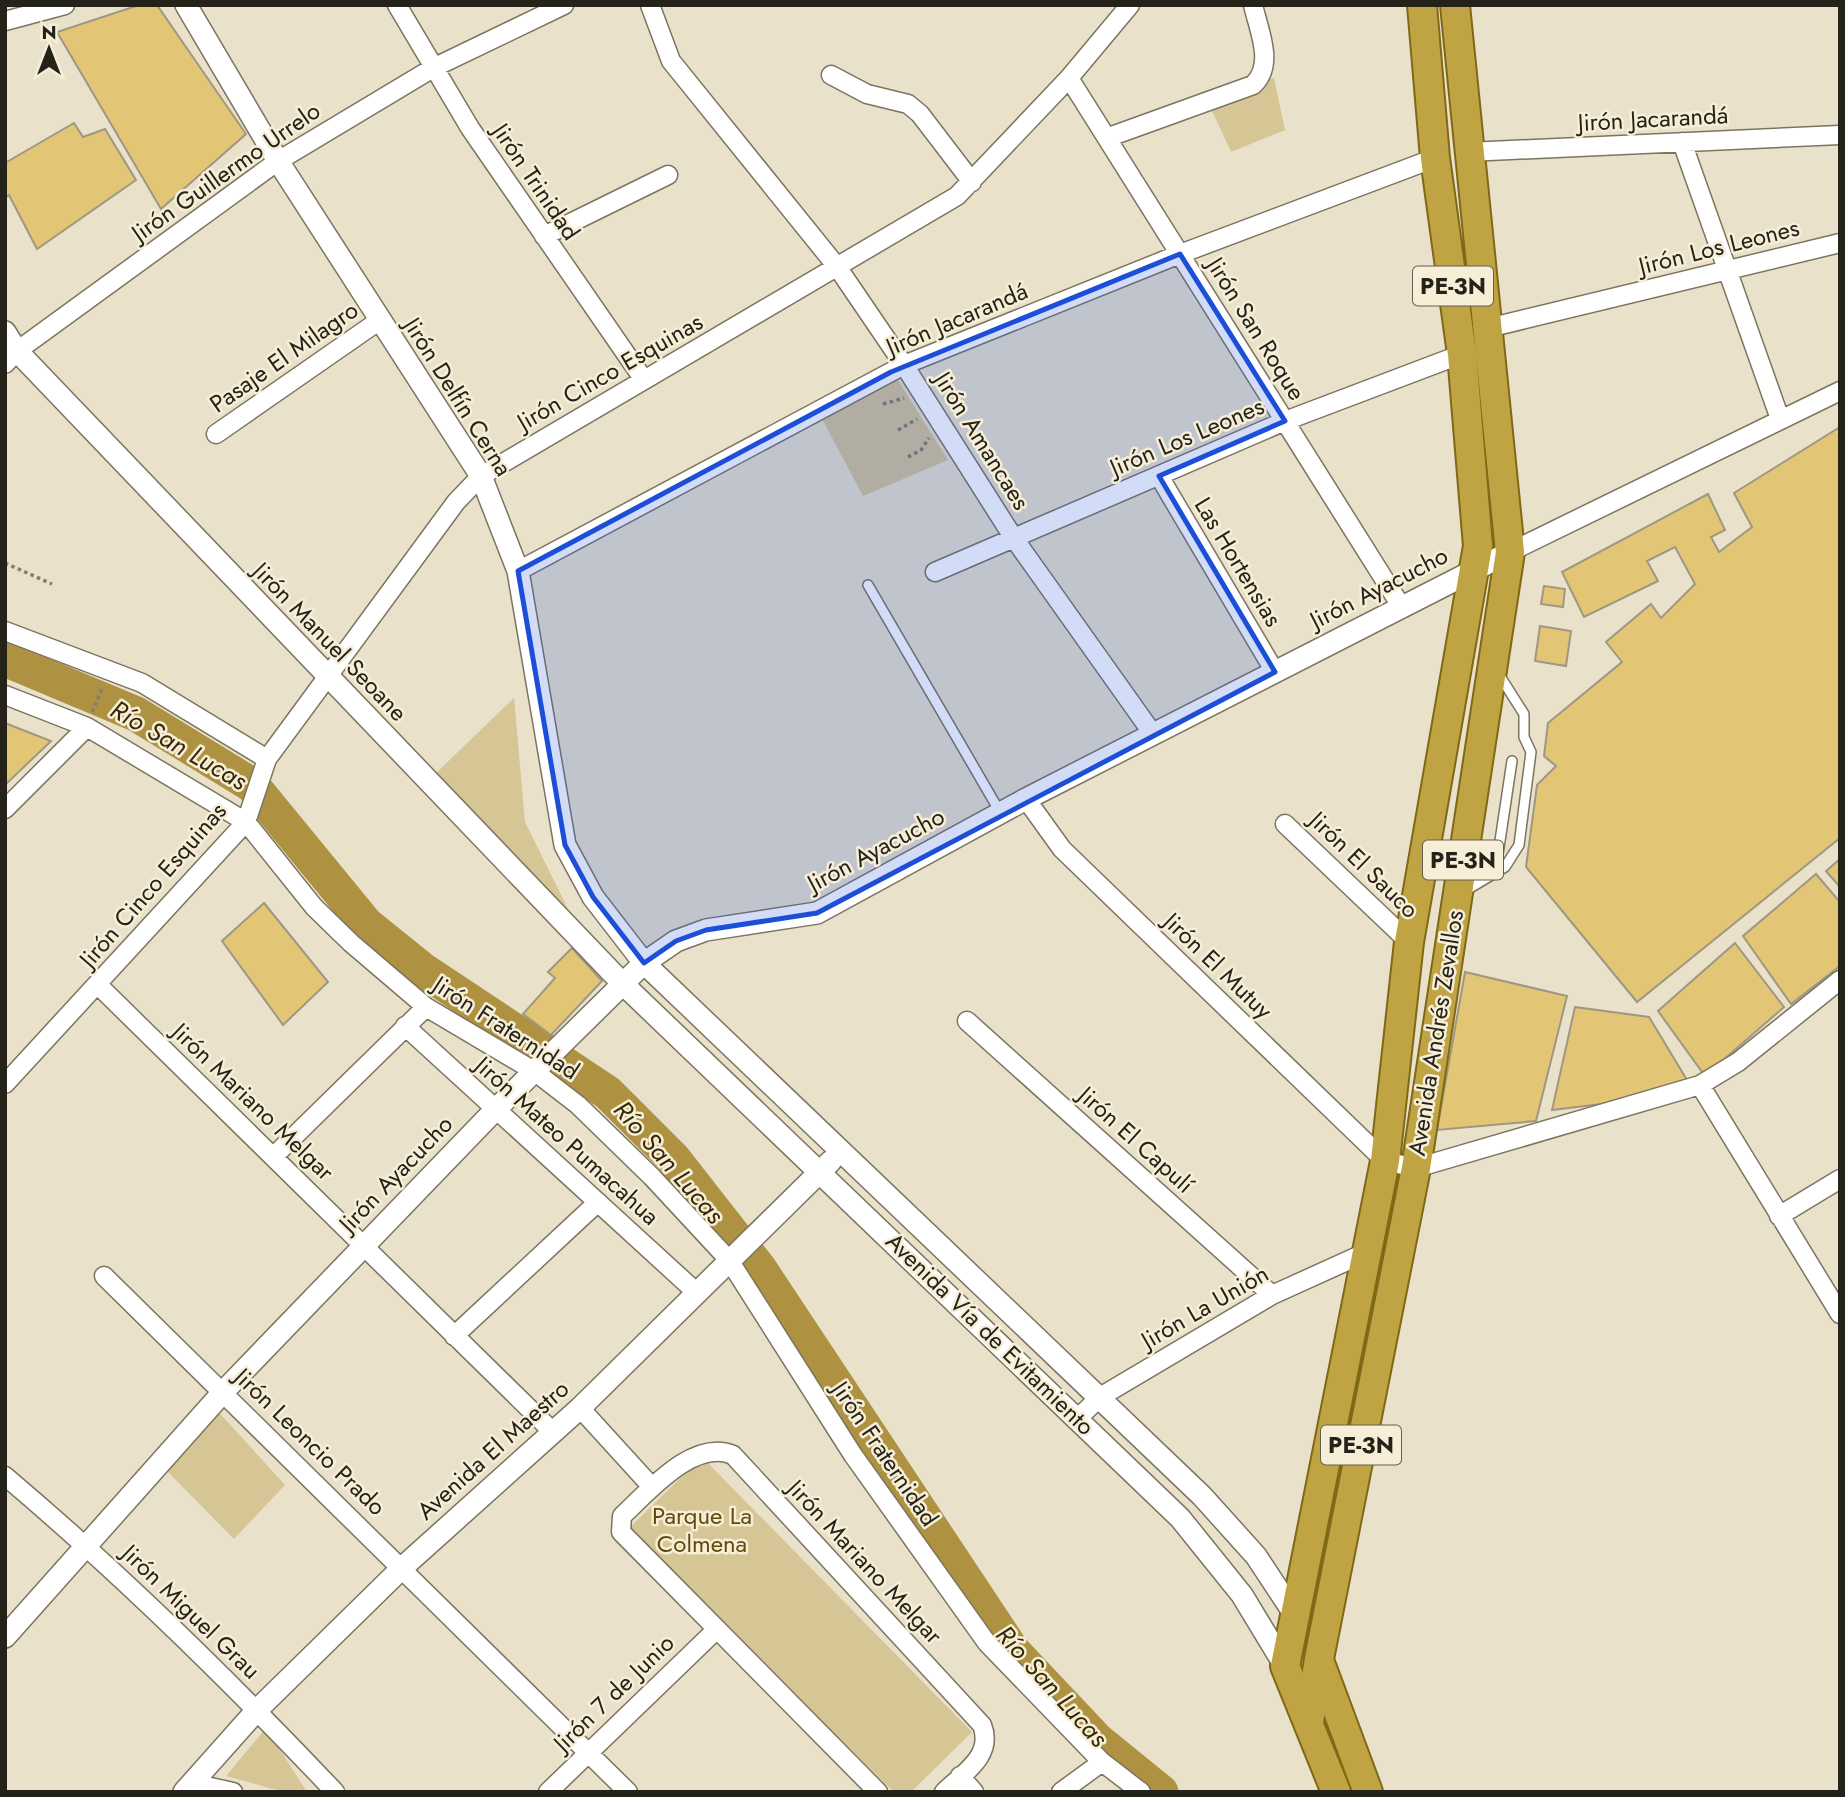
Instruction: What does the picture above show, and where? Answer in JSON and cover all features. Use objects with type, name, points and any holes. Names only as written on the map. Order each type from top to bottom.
[{"type":"highway","name":"Avenida Andrés Zevallos","points":[[1285,1666],[1293,1612],[1385,1161],[1409,942],[1478,546],[1462,354],[1435,158],[1422,5]]},
{"type":"highway","name":"Avenida Andrés Zevallos","points":[[1309,1722],[1319,1659],[1416,1168],[1510,552],[1455,5]]},
{"type":"highway","points":[[1293,1612],[1319,1659],[1368,1792]]},
{"type":"highway","name":"Avenida Vía de Evitamiento","points":[[1285,1666],[1336,1792]]},
{"type":"street","points":[[5,21],[65,5]]},
{"type":"street","name":"Jirón Delfín Cerna","points":[[186,5],[278,161],[481,476],[518,570],[565,845],[593,897],[644,963]]},
{"type":"street","name":"Jirón Trinidad","points":[[397,5],[433,68],[544,236],[644,380]]},
{"type":"street","name":"Jirón Guillermo Urrelo","points":[[11,358],[278,161],[433,68],[564,5]]},
{"type":"street","name":"Jirón Amancaes","points":[[650,5],[671,61],[838,268],[904,365],[1013,537],[1153,734]]},
{"type":"street","name":"Jirón Cinco Esquinas","points":[[5,1084],[98,985],[248,813],[266,761],[456,502],[481,476],[936,211],[972,182],[1069,78],[1130,5]]},
{"type":"street","points":[[1109,137],[1253,85],[1264,73],[1266,63],[1253,5]]},
{"type":"street","points":[[831,75],[867,94],[908,103],[920,114],[972,182]]},
{"type":"street","name":"Jirón San Roque","points":[[1069,78],[1109,137],[1401,606]]},
{"type":"street","name":"Jirón Jacarandá","points":[[1468,152],[1840,135]]},
{"type":"street","points":[[1682,142],[1780,419]]},
{"type":"street","name":"Jirón Jacarandá","points":[[518,570],[904,365],[1180,254],[1435,158]]},
{"type":"street","points":[[544,236],[668,175]]},
{"type":"street","name":"Jirón Los Leones","points":[[1488,328],[1840,243]]},
{"type":"street","name":"Pasaje El Milagro","points":[[216,434],[380,320]]},
{"type":"street","name":"Jirón Manuel Seoane","points":[[5,332],[11,358],[328,679],[623,984]]},
{"type":"street","name":"Jirón Los Leones","points":[[935,572],[1285,421],[1462,354]]},
{"type":"street","name":"Jirón Ayacucho","points":[[5,1637],[89,1547],[224,1391],[495,1110],[644,963],[677,941],[706,930],[817,913],[1026,799],[1475,568],[1840,391]]},
{"type":"street","name":"Las Hortensias","points":[[1159,476],[1275,672]]},
{"type":"street","points":[[5,631],[142,683],[266,761]]},
{"type":"street","name":"Jirón Fraternidad","points":[[5,695],[87,727],[248,813],[314,906],[426,1006],[539,1066],[734,1255],[853,1455],[987,1643],[1101,1762],[1140,1792]]},
{"type":"street","points":[[5,810],[87,727]]},
{"type":"street","name":"Jirón El Mutuy","points":[[1026,799],[1062,849],[1385,1161]]},
{"type":"street","name":"Jirón El Sauco","points":[[1285,824],[1409,942]]},
{"type":"street","name":"Avenida Vía de Evitamiento","points":[[644,963],[1202,1496],[1256,1556],[1293,1612]]},
{"type":"street","points":[[1385,1161],[1416,1168],[1700,1085],[1738,1062],[1840,980]]},
{"type":"street","name":"Avenida Vía de Evitamiento","points":[[623,984],[1180,1518],[1242,1595],[1285,1666]]},
{"type":"street","name":"Jirón Mariano Melgar","points":[[98,985],[553,1432]]},
{"type":"street","points":[[274,1156],[426,1006]]},
{"type":"street","name":"Jirón El Capulí","points":[[967,1021],[1272,1295]]},
{"type":"street","name":"Jirón Mateo Pumacahua","points":[[405,1026],[696,1292]]},
{"type":"street","points":[[1700,1085],[1840,1314]]},
{"type":"street","name":"Avenida El Maestro","points":[[188,1787],[257,1710],[402,1567],[580,1408],[842,1150]]},
{"type":"street","points":[[1779,1216],[1840,1179]]},
{"type":"street","points":[[454,1336],[598,1202]]},
{"type":"street","name":"Jirón La Unión","points":[[1077,1419],[1100,1397],[1272,1295],[1367,1252]]},
{"type":"street","name":"Jirón Leoncio Prado","points":[[104,1276],[224,1391],[628,1792]]},
{"type":"street","points":[[580,1408],[653,1487]]},
{"type":"street","name":"Jirón Mariano Melgar","points":[[878,1792],[621,1532],[622,1516],[653,1487],[697,1454],[721,1450],[733,1455],[982,1725],[987,1745],[944,1792]]},
{"type":"street","name":"Jirón Miguel Grau","points":[[5,1476],[89,1547],[257,1710],[335,1792]]},
{"type":"street","name":"Jirón 7 de Junio","points":[[548,1792],[716,1630]]},
{"type":"street","points":[[1068,1790],[1101,1762]]},
{"type":"street","points":[[960,1776],[974,1792]]},
{"type":"street","points":[[188,1787],[233,1792]]},
{"type":"lane","points":[[868,585],[1001,813]]},
{"type":"lane","points":[[1457,896],[1506,867],[1519,845],[1531,752],[1524,737],[1524,714],[1493,667]]},
{"type":"lane","points":[[1495,874],[1512,761]]},
{"type":"path","points":[[883,404],[907,397]]},
{"type":"path","points":[[898,430],[920,417]]},
{"type":"path","points":[[908,457],[921,450],[931,436]]},
{"type":"path","points":[[5,563],[52,584]]},
{"type":"path","points":[[94,708],[107,676]]},
{"type":"highlighted area","points":[[1180,254],[1285,421],[1159,476],[1275,672],[817,913],[706,930],[676,941],[644,963],[593,897],[565,845],[518,571],[891,372]]},
{"type":"green space","points":[[1274,78],[1285,130],[1231,152],[1209,104]]},
{"type":"green space","points":[[896,377],[948,460],[863,496],[820,415]]},
{"type":"green space","points":[[514,698],[525,822],[568,909],[434,775]]},
{"type":"green space","points":[[215,1408],[285,1485],[234,1539],[164,1468]]},
{"type":"green space","name":"Parque La Colmena","points":[[702,1457],[972,1732],[911,1792],[894,1792],[628,1529]]},
{"type":"green space","points":[[266,1728],[307,1792],[284,1792],[226,1776]]},
{"type":"building","points":[[139,5],[157,5],[246,134],[161,209],[57,32]]},
{"type":"building","points":[[74,123],[83,137],[105,129],[136,180],[37,249],[9,195],[5,198],[5,163]]},
{"type":"building","points":[[1840,427],[1840,838],[1637,1002],[1526,867],[1537,785],[1556,766],[1544,756],[1548,723],[1622,662],[1606,642],[1651,604],[1661,618],[1695,584],[1675,547],[1647,561],[1658,581],[1584,617],[1562,572],[1708,494],[1725,530],[1711,537],[1719,552],[1752,527],[1734,493]]},
{"type":"building","points":[[1544,586],[1565,589],[1563,607],[1541,604]]},
{"type":"building","points":[[1540,626],[1571,631],[1566,666],[1535,661]]},
{"type":"building","points":[[5,723],[51,741],[5,785]]},
{"type":"building","points":[[1840,859],[1840,887],[1826,871]]},
{"type":"building","points":[[1816,874],[1840,902],[1840,966],[1791,1004],[1743,936]]},
{"type":"building","points":[[264,903],[328,982],[283,1025],[222,941]]},
{"type":"building","points":[[1735,943],[1784,1007],[1705,1076],[1658,1011]]},
{"type":"building","points":[[572,948],[602,981],[551,1035],[523,1014],[555,978],[548,972]]},
{"type":"building","points":[[1465,972],[1567,996],[1536,1121],[1437,1130]]},
{"type":"building","points":[[1575,1007],[1649,1017],[1687,1080],[1610,1103],[1552,1110]]},
{"type":"waterway","name":"Río San Lucas","points":[[5,659],[136,714],[252,785],[366,924],[423,970],[608,1093],[673,1158],[759,1268],[1012,1650],[1097,1740],[1161,1792]]}]
